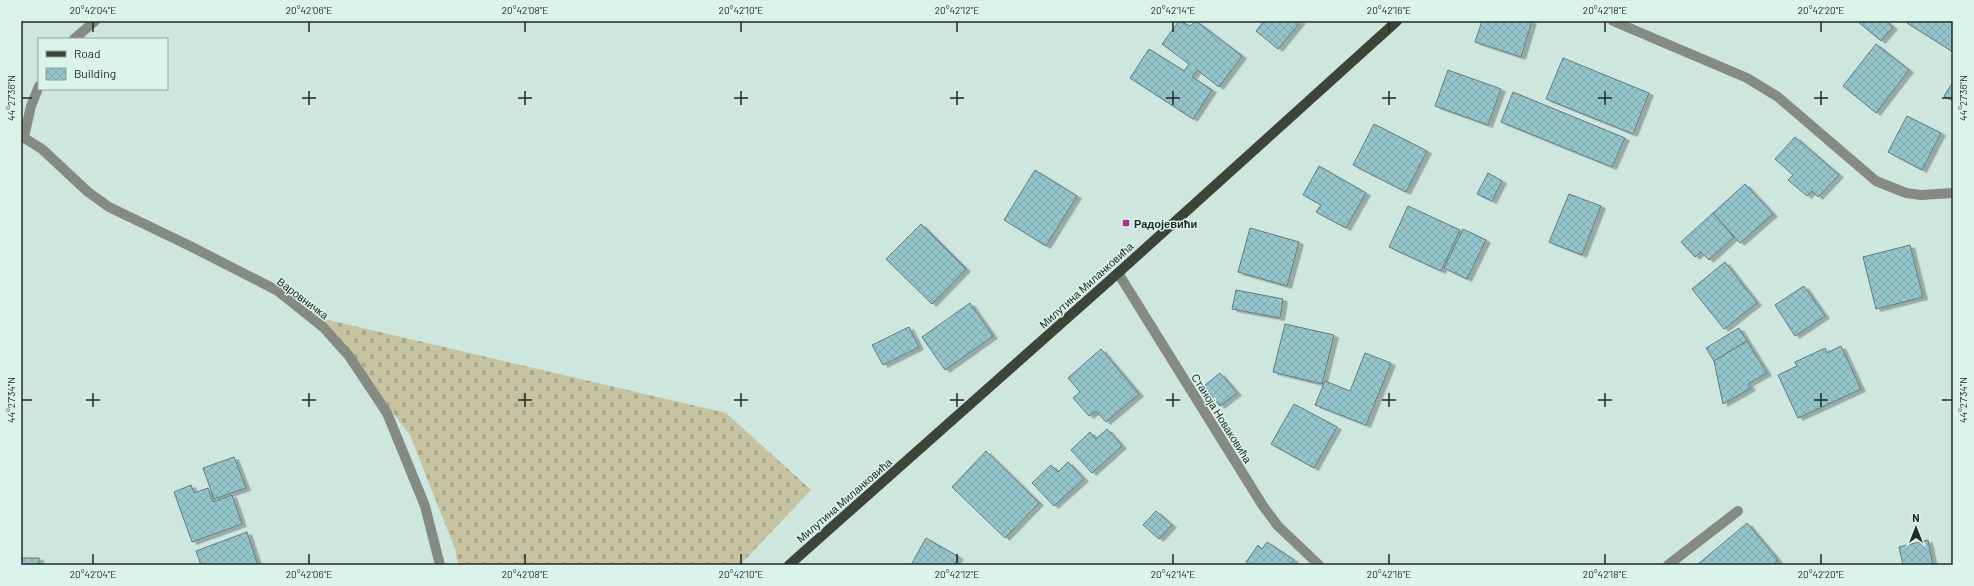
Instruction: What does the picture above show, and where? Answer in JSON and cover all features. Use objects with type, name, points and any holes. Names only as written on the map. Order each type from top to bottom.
[{"type":"main road","name":"Милутина Миланковића","points":[[789,565],[1118,273],[1397,21]]},
{"type":"street","points":[[75,38],[95,21]]},
{"type":"street","points":[[1613,21],[1747,78],[1761,86],[1778,97],[1876,181],[1906,193],[1921,195],[1953,193]]},
{"type":"street","points":[[22,136],[38,88]]},
{"type":"street","name":"Варовничка","points":[[22,136],[42,149],[88,192],[109,207],[278,291],[323,327],[349,356],[387,413],[425,506],[440,565]]},
{"type":"street","name":"Станоја Новаковића","points":[[1118,273],[1263,506],[1278,526],[1319,565]]},
{"type":"street","points":[[1668,565],[1738,510]]},
{"type":"green space","points":[[320,318],[726,413],[811,490],[740,565],[458,565],[455,549],[410,435]]},
{"type":"building","points":[[1179,21],[1190,26],[1196,21],[1242,56],[1219,87],[1197,70],[1192,77],[1212,90],[1193,119],[1130,78],[1149,49],[1184,71],[1189,64],[1162,44]]},
{"type":"building","points":[[1264,21],[1301,21],[1278,49],[1256,31]]},
{"type":"building","points":[[1482,21],[1532,21],[1521,57],[1475,42]]},
{"type":"building","points":[[1857,21],[1886,21],[1893,27],[1881,41]]},
{"type":"building","points":[[1908,21],[1953,21],[1953,52],[1907,23]]},
{"type":"building","points":[[1876,44],[1909,70],[1876,113],[1843,86]]},
{"type":"building","points":[[1563,58],[1649,93],[1633,134],[1546,99]]},
{"type":"building","points":[[1448,70],[1501,89],[1488,125],[1435,106]]},
{"type":"building","points":[[1953,82],[1953,101],[1944,96]]},
{"type":"building","points":[[1513,92],[1625,138],[1612,167],[1501,122]]},
{"type":"building","points":[[1907,116],[1941,133],[1922,170],[1888,152]]},
{"type":"building","points":[[1374,124],[1427,151],[1406,192],[1353,165]]},
{"type":"building","points":[[1795,137],[1839,175],[1818,197],[1812,191],[1807,196],[1788,180],[1793,175],[1775,159]]},
{"type":"building","points":[[1319,166],[1366,193],[1346,228],[1316,212],[1321,205],[1303,195]]},
{"type":"building","points":[[1035,170],[1077,196],[1046,246],[1004,220]]},
{"type":"building","points":[[1488,173],[1502,181],[1492,201],[1477,194]]},
{"type":"building","points":[[1745,184],[1773,214],[1740,243],[1713,213]]},
{"type":"building","points":[[1569,194],[1601,206],[1582,255],[1549,242]]},
{"type":"building","points":[[1408,206],[1460,230],[1441,271],[1389,247]]},
{"type":"building","points":[[1713,213],[1734,237],[1709,260],[1701,252],[1695,257],[1681,242]]},
{"type":"building","points":[[921,224],[966,269],[932,304],[886,259]]},
{"type":"building","points":[[1250,228],[1299,242],[1287,286],[1238,272]]},
{"type":"building","points":[[1463,229],[1486,240],[1467,279],[1444,268]]},
{"type":"building","points":[[1910,245],[1923,297],[1876,309],[1863,257]]},
{"type":"building","points":[[1725,262],[1757,303],[1724,329],[1692,289]]},
{"type":"building","points":[[1804,286],[1825,316],[1795,336],[1775,305]]},
{"type":"building","points":[[1236,290],[1283,299],[1280,318],[1232,309]]},
{"type":"building","points":[[970,303],[993,336],[945,370],[922,337]]},
{"type":"building","points":[[1285,324],[1334,335],[1322,384],[1273,372]]},
{"type":"building","points":[[909,327],[919,347],[883,365],[872,345]]},
{"type":"building","points":[[1739,328],[1747,341],[1714,361],[1706,348]]},
{"type":"building","points":[[1747,341],[1767,373],[1748,384],[1751,388],[1723,404],[1714,361]]},
{"type":"building","points":[[1841,346],[1861,389],[1798,418],[1778,375],[1797,366],[1795,362],[1825,348],[1827,353]]},
{"type":"building","points":[[1101,349],[1139,394],[1106,422],[1096,411],[1089,416],[1073,398],[1080,392],[1068,378]]},
{"type":"building","points":[[1365,353],[1391,363],[1366,425],[1315,405],[1325,381],[1350,391]]},
{"type":"building","points":[[1220,373],[1237,393],[1220,406],[1204,386]]},
{"type":"building","points":[[1294,404],[1337,427],[1314,468],[1271,444]]},
{"type":"building","points":[[1107,429],[1122,446],[1092,473],[1071,450],[1090,432],[1096,439]]},
{"type":"building","points":[[986,451],[1039,503],[1005,538],[952,487]]},
{"type":"building","points":[[234,457],[246,488],[214,499],[203,468]]},
{"type":"building","points":[[1068,462],[1084,479],[1054,506],[1032,483],[1051,465],[1058,472]]},
{"type":"building","points":[[191,485],[194,493],[208,488],[213,502],[232,495],[242,524],[192,542],[174,492]]},
{"type":"building","points":[[1156,511],[1172,525],[1159,539],[1143,525]]},
{"type":"building","points":[[1747,523],[1778,560],[1773,565],[1697,565]]},
{"type":"building","points":[[247,532],[258,565],[201,565],[196,551]]},
{"type":"building","points":[[926,538],[959,557],[954,565],[911,565]]},
{"type":"building","points":[[1928,540],[1933,565],[1903,565],[1899,547]]},
{"type":"building","points":[[1267,542],[1294,560],[1290,565],[1251,565],[1246,562],[1258,545],[1262,549]]},
{"type":"building","points":[[21,558],[39,558],[39,565],[21,565]]},
{"type":"place","name":"Радојевићи","points":[[1126,223]]}]
